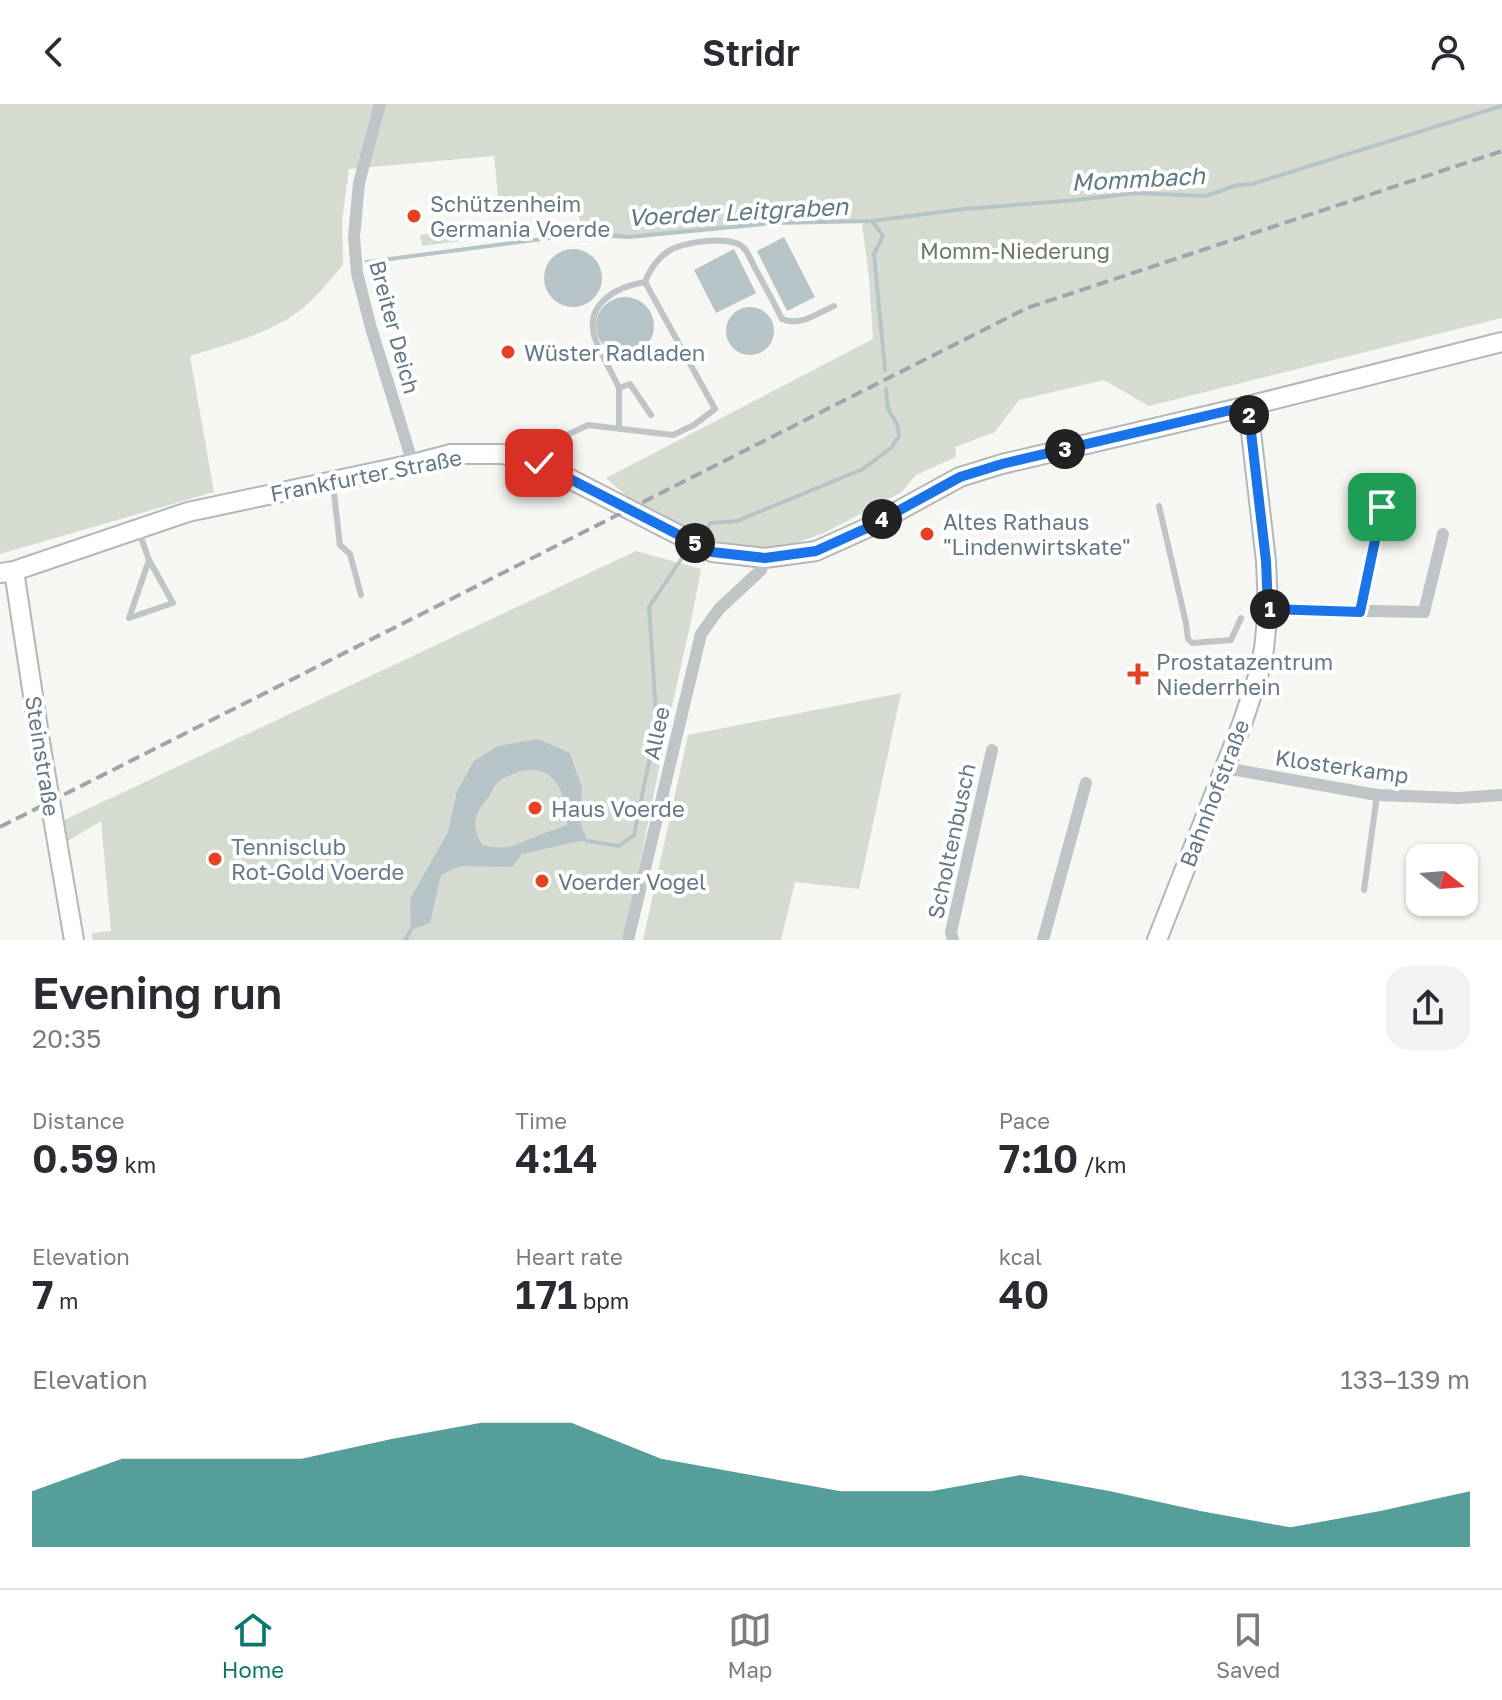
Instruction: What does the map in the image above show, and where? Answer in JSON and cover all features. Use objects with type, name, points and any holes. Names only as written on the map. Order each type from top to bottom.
[{"type":"main road","name":"Frankfurter Straße","points":[[7,572],[188,512],[451,454],[502,454],[551,469],[712,552],[765,558],[816,551],[867,528],[960,477],[1002,464],[1502,342]]},
{"type":"main road","name":"Bahnhofstraße","points":[[1157,940],[1225,768],[1258,676],[1264,649],[1268,609],[1266,561],[1248,406]]},
{"type":"main road","name":"Steinstraße","points":[[7,572],[74,940]]},
{"type":"street","name":"Breiter Deich","points":[[380,104],[359,183],[354,237],[357,273],[413,464]]},
{"type":"street","points":[[1360,612],[1382,507],[1364,482]]},
{"type":"street","points":[[1268,609],[1424,612],[1443,534]]},
{"type":"street","name":"Allee","points":[[628,940],[701,634],[719,609],[761,570],[765,558]]},
{"type":"street","name":"Scholtenbusch","points":[[953,940],[951,932],[992,750]]},
{"type":"street","name":"Klosterkamp","points":[[1225,768],[1377,795],[1459,798],[1502,795]]},
{"type":"street","points":[[1043,940],[1086,783]]},
{"type":"lane","points":[[645,282],[656,261],[670,250],[700,242],[724,241],[744,249],[782,319],[791,323],[802,321],[834,306]]},
{"type":"lane","points":[[619,429],[619,388],[594,334],[594,317],[602,300],[611,293],[645,282]]},
{"type":"lane","points":[[551,469],[569,434],[588,425],[673,435],[694,425],[715,409],[645,282]]},
{"type":"lane","points":[[619,388],[630,384],[651,415]]},
{"type":"lane","points":[[332,481],[340,545],[350,554],[361,595]]},
{"type":"lane","points":[[1159,506],[1188,639],[1192,643],[1231,640],[1241,618]]},
{"type":"lane","points":[[137,529],[149,560],[173,603],[129,618],[149,560]]},
{"type":"lane","points":[[1364,890],[1377,795]]},
{"type":"green space","name":"Momm-Niederung","points":[[0,104],[1502,104],[1502,318],[1149,406],[1104,380],[1019,400],[995,432],[955,447],[956,457],[916,475],[902,492],[824,533],[793,544],[774,549],[741,548],[712,540],[642,510],[606,478],[873,339],[864,220],[764,223],[622,239],[586,236],[576,209],[500,215],[494,156],[349,169],[342,221],[343,265],[308,303],[284,321],[244,339],[190,356],[214,492],[0,554]]},
{"type":"green space","points":[[483,227],[484,238],[422,246],[420,235]]},
{"type":"green space","points":[[636,551],[701,569],[623,940],[93,940],[92,933],[111,931],[101,821],[66,842],[62,821]]},
{"type":"green space","points":[[901,693],[859,889],[795,882],[781,940],[643,940],[688,735]]},
{"type":"shaded area","points":[[784,237],[815,297],[787,311],[757,251]]},
{"type":"shaded area","points":[[573,249],[593,258],[602,278],[593,298],[573,307],[553,298],[544,278],[553,258]]},
{"type":"shaded area","points":[[734,249],[756,293],[716,313],[694,270]]},
{"type":"shaded area","points":[[625,297],[645,306],[654,326],[645,346],[625,355],[605,346],[596,326],[605,306]]},
{"type":"shaded area","points":[[750,307],[767,314],[774,331],[767,348],[750,355],[733,348],[726,331],[733,314]]},
{"type":"shaded area","points":[[538,739],[570,753],[582,788],[580,821],[587,841],[522,854],[512,867],[460,866],[441,875],[430,923],[411,930],[410,899],[448,832],[457,791],[474,761],[498,746]],"holes":[[[537,770],[553,779],[562,793],[567,825],[509,847],[482,845],[475,826],[479,811],[497,783],[520,771]]]},
{"type":"waterway","name":"Mommbach","points":[[367,262],[587,233],[629,237],[773,223],[872,221],[1136,193],[1206,196],[1502,106]]},
{"type":"waterway","name":"Mommbach","points":[[872,221],[883,236],[874,254],[885,370]]},
{"type":"waterway","name":"Mommbach","points":[[696,533],[708,528],[710,523],[737,521],[863,469],[891,448],[899,436],[897,424],[888,409],[886,389]]},
{"type":"waterway","name":"Mommbach","points":[[657,729],[649,607],[686,552]]},
{"type":"waterway","name":"Mommbach","points":[[587,841],[619,846],[634,835],[653,742]]},
{"type":"waterway","points":[[405,940],[411,930]]},
{"type":"railway","points":[[0,827],[1027,308],[1502,151]]},
{"type":"place","name":"Schützenheim Germania Voerde","points":[[414,216]]},
{"type":"place","name":"Wüster Radladen","points":[[508,352]]},
{"type":"place","name":"Altes Rathaus \"Lindenwirtskate\"","points":[[927,534]]},
{"type":"place","name":"Prostatazentrum Niederrhein","points":[[1138,674]]},
{"type":"place","name":"Haus Voerde","points":[[535,808]]},
{"type":"place","name":"Tennisclub Rot-Gold Voerde","points":[[215,859]]},
{"type":"place","name":"Voerder Vogel","points":[[542,881]]},
{"type":"route","points":[[539,463],[712,552],[765,558],[816,551],[867,528],[960,477],[1002,464],[1248,406],[1266,561],[1268,609],[1360,612],[1382,507]]},
{"type":"water label","name":"Voerder Leitgraben","points":[[738,211]]}]
